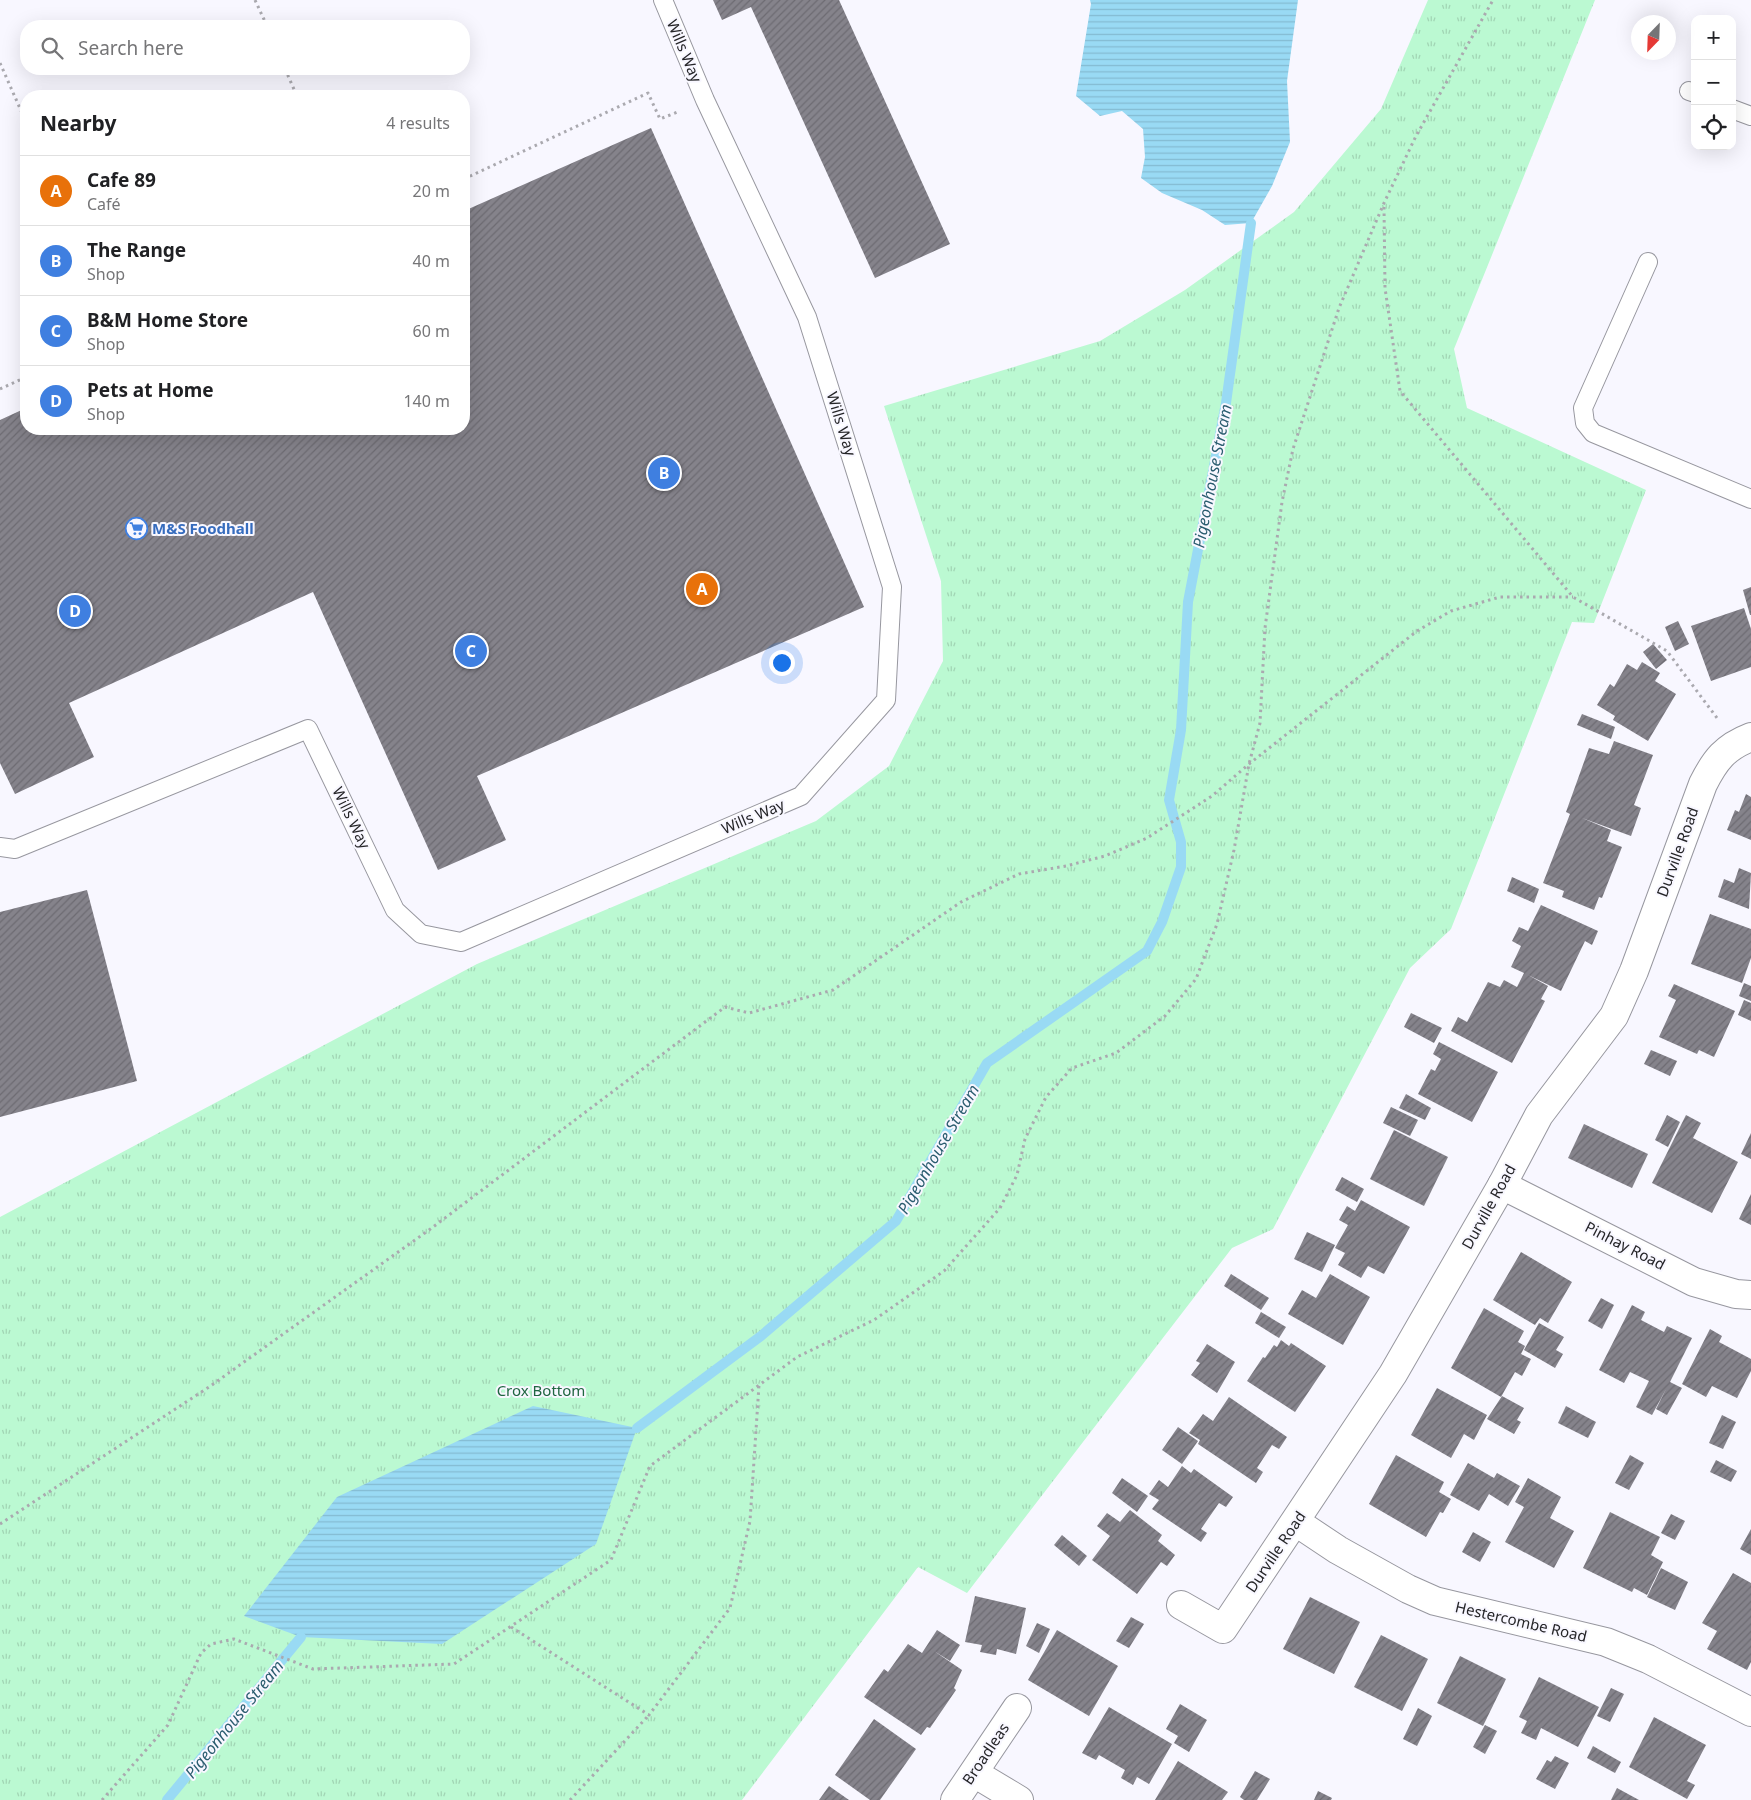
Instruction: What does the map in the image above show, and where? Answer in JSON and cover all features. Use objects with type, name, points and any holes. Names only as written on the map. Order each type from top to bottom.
[{"type":"street","name":"Durville Road","points":[[1181,1605],[1223,1629],[1296,1522],[1392,1374],[1502,1185],[1539,1115],[1614,1016],[1634,971],[1703,784],[1714,762],[1743,740]]},
{"type":"street","name":"Pinhay Road","points":[[1502,1185],[1694,1282],[1736,1294],[1751,1295]]},
{"type":"street","name":"Hestercombe Road","points":[[1296,1522],[1338,1550],[1408,1589],[1435,1601],[1606,1642],[1648,1659],[1751,1712]]},
{"type":"street","name":"Broadleas","points":[[955,1800],[1016,1708]]},
{"type":"street","points":[[974,1773],[1019,1800]]},
{"type":"lane","name":"Wills Way","points":[[0,847],[15,849],[308,729],[395,910],[421,934],[461,942],[801,796],[886,700],[892,587],[807,316],[705,100],[662,0]]},
{"type":"lane","points":[[1736,110],[1751,116]]},
{"type":"lane","points":[[1648,262],[1583,408],[1585,422],[1594,433],[1751,499]]},
{"type":"path","points":[[255,0],[264,20]]},
{"type":"path","points":[[102,1800],[168,1725],[201,1653],[211,1644],[234,1639],[313,1669],[454,1664],[611,1560],[650,1466],[797,1357],[874,1320],[944,1271],[1000,1208],[1017,1175],[1024,1139],[1046,1097],[1072,1068],[1116,1053],[1165,1016],[1196,979],[1217,924],[1234,850],[1249,764],[1260,723],[1265,628],[1282,502],[1293,449],[1339,308],[1384,204],[1416,136],[1493,0]]},
{"type":"path","points":[[0,64],[20,109]]},
{"type":"path","points":[[288,75],[295,90]]},
{"type":"path","points":[[470,176],[648,93],[660,119],[705,100]]},
{"type":"path","points":[[1384,204],[1385,288],[1400,391],[1573,596],[1667,651],[1743,740]]},
{"type":"path","points":[[0,389],[20,380]]},
{"type":"path","points":[[0,1524],[209,1387],[429,1230],[725,1007],[749,1014],[833,990],[961,902],[1019,874],[1066,866],[1105,856],[1148,838],[1196,809],[1249,764],[1418,632],[1451,611],[1500,597],[1573,596]]},
{"type":"path","points":[[570,1800],[649,1715],[730,1608],[750,1521],[759,1385]]},
{"type":"path","points":[[510,1627],[649,1715]]},
{"type":"green space","name":"Crox Bottom","points":[[1428,0],[1595,0],[1454,349],[1467,408],[1646,490],[1594,623],[1572,622],[1451,929],[1410,968],[1273,1229],[1232,1248],[967,1593],[918,1567],[742,1800],[0,1800],[0,1217],[477,964],[816,821],[889,766],[943,661],[941,581],[884,406],[1100,341],[1185,290],[1294,212],[1381,109]]},
{"type":"water","points":[[1090,0],[1298,0],[1287,81],[1290,142],[1272,186],[1251,223],[1225,225],[1202,210],[1162,193],[1141,178],[1145,157],[1143,129],[1122,111],[1100,116],[1076,96],[1091,4]]},
{"type":"water","points":[[533,1406],[637,1428],[596,1544],[442,1644],[301,1637],[244,1616],[337,1497]]},
{"type":"building","points":[[713,0],[839,0],[950,244],[875,278],[751,7],[722,20]]},
{"type":"building","points":[[651,128],[864,607],[477,776],[506,840],[438,870],[313,592],[69,703],[94,757],[15,794],[0,763],[0,420],[20,411],[20,435],[470,435],[470,208]]},
{"type":"building","points":[[1751,587],[1751,615],[1750,615],[1743,590]]},
{"type":"building","points":[[1744,608],[1751,629],[1751,667],[1711,681],[1691,626]]},
{"type":"building","points":[[1678,621],[1689,644],[1675,651],[1665,627]]},
{"type":"building","points":[[1653,644],[1667,660],[1656,669],[1643,652]]},
{"type":"building","points":[[1642,662],[1660,673],[1655,681],[1676,694],[1648,741],[1613,720],[1615,716],[1597,705],[1610,684],[1614,687],[1627,664],[1637,670]]},
{"type":"building","points":[[1582,714],[1615,727],[1611,739],[1577,725]]},
{"type":"building","points":[[1614,741],[1653,755],[1634,805],[1641,808],[1631,836],[1582,818],[1611,830],[1607,841],[1622,847],[1602,898],[1599,897],[1594,910],[1562,897],[1564,891],[1543,883],[1570,814],[1566,812],[1589,748],[1609,754]]},
{"type":"building","points":[[1746,794],[1751,797],[1751,840],[1727,830],[1735,810],[1739,812]]},
{"type":"building","points":[[1739,868],[1751,873],[1749,909],[1718,897],[1724,879],[1734,883]]},
{"type":"building","points":[[1512,877],[1539,889],[1534,903],[1507,891]]},
{"type":"building","points":[[87,890],[137,1081],[0,1117],[0,912]]},
{"type":"building","points":[[1541,905],[1598,931],[1592,945],[1585,941],[1561,991],[1528,975],[1548,986],[1541,999],[1545,1001],[1512,1063],[1451,1031],[1458,1017],[1467,1022],[1488,982],[1500,987],[1504,980],[1517,987],[1524,973],[1511,967],[1521,946],[1512,941],[1519,927],[1528,931]]},
{"type":"building","points":[[1710,914],[1751,929],[1751,958],[1742,983],[1691,964]]},
{"type":"building","points":[[1744,983],[1751,986],[1751,1001],[1739,996]]},
{"type":"building","points":[[1674,984],[1735,1011],[1714,1057],[1699,1050],[1697,1054],[1659,1037],[1676,1000],[1668,996]]},
{"type":"building","points":[[1744,1000],[1751,1003],[1751,1021],[1738,1015]]},
{"type":"building","points":[[1411,1013],[1442,1028],[1434,1043],[1404,1027]]},
{"type":"building","points":[[1439,1042],[1498,1072],[1472,1122],[1418,1094],[1431,1069],[1435,1071],[1441,1059],[1433,1054]]},
{"type":"building","points":[[1651,1050],[1677,1061],[1670,1076],[1644,1064]]},
{"type":"building","points":[[1406,1094],[1431,1108],[1425,1120],[1399,1108]]},
{"type":"building","points":[[1391,1107],[1418,1120],[1410,1136],[1383,1123]]},
{"type":"building","points":[[1667,1115],[1680,1122],[1668,1147],[1655,1140]]},
{"type":"building","points":[[1686,1115],[1701,1123],[1693,1138],[1738,1162],[1712,1213],[1652,1183]]},
{"type":"building","points":[[1584,1124],[1648,1154],[1632,1188],[1568,1158]]},
{"type":"building","points":[[1394,1130],[1448,1157],[1424,1206],[1370,1179]]},
{"type":"building","points":[[1751,1133],[1751,1159],[1741,1154]]},
{"type":"building","points":[[1342,1177],[1364,1189],[1357,1202],[1335,1190]]},
{"type":"building","points":[[1751,1194],[1751,1225],[1739,1219]]},
{"type":"building","points":[[1361,1200],[1410,1227],[1384,1274],[1368,1266],[1361,1278],[1338,1265],[1345,1253],[1335,1248],[1348,1225],[1339,1220],[1347,1206],[1355,1211]]},
{"type":"building","points":[[1307,1232],[1335,1245],[1322,1272],[1294,1259]]},
{"type":"building","points":[[1521,1252],[1572,1282],[1548,1323],[1540,1318],[1535,1325],[1493,1300]]},
{"type":"building","points":[[1231,1274],[1269,1298],[1261,1310],[1224,1286]]},
{"type":"building","points":[[1330,1274],[1370,1297],[1343,1345],[1288,1314],[1302,1290],[1316,1298]]},
{"type":"building","points":[[1601,1298],[1614,1305],[1602,1329],[1588,1321]]},
{"type":"building","points":[[1632,1305],[1645,1312],[1641,1320],[1664,1332],[1667,1326],[1692,1338],[1670,1382],[1682,1388],[1667,1415],[1656,1409],[1666,1389],[1652,1415],[1636,1407],[1649,1381],[1630,1372],[1624,1383],[1599,1370]]},
{"type":"building","points":[[1484,1308],[1524,1331],[1518,1342],[1525,1346],[1521,1354],[1531,1359],[1522,1376],[1515,1372],[1501,1397],[1451,1368]]},
{"type":"building","points":[[1261,1312],[1286,1327],[1279,1338],[1255,1323]]},
{"type":"building","points":[[1539,1323],[1564,1337],[1556,1350],[1563,1354],[1555,1368],[1524,1350]]},
{"type":"building","points":[[1710,1329],[1722,1336],[1719,1342],[1751,1359],[1751,1371],[1737,1398],[1712,1386],[1706,1397],[1682,1384]]},
{"type":"building","points":[[1281,1340],[1289,1346],[1291,1343],[1326,1366],[1295,1412],[1247,1381],[1263,1357],[1265,1358],[1274,1345],[1277,1347]]},
{"type":"building","points":[[1207,1344],[1235,1362],[1217,1393],[1191,1375],[1200,1363],[1196,1361]]},
{"type":"building","points":[[1437,1388],[1487,1415],[1474,1440],[1464,1434],[1451,1458],[1411,1435]]},
{"type":"building","points":[[1502,1396],[1524,1408],[1517,1420],[1521,1422],[1514,1434],[1487,1419]]},
{"type":"building","points":[[1229,1397],[1287,1437],[1279,1449],[1272,1445],[1257,1468],[1263,1472],[1256,1483],[1198,1444],[1200,1440],[1189,1433],[1203,1414],[1213,1421]]},
{"type":"building","points":[[1566,1406],[1596,1422],[1588,1438],[1558,1423]]},
{"type":"building","points":[[1722,1415],[1736,1422],[1723,1449],[1709,1443]]},
{"type":"building","points":[[1178,1427],[1198,1441],[1182,1464],[1162,1450]]},
{"type":"building","points":[[1396,1455],[1444,1482],[1439,1492],[1451,1499],[1443,1513],[1440,1512],[1426,1537],[1369,1504]]},
{"type":"building","points":[[1630,1455],[1644,1463],[1629,1490],[1615,1483]]},
{"type":"building","points":[[1716,1460],[1737,1471],[1731,1482],[1710,1472]]},
{"type":"building","points":[[1468,1463],[1494,1478],[1497,1473],[1520,1486],[1508,1506],[1489,1494],[1479,1511],[1450,1495]]},
{"type":"building","points":[[1182,1466],[1191,1473],[1194,1469],[1233,1497],[1226,1507],[1219,1503],[1201,1529],[1207,1533],[1201,1542],[1152,1509],[1159,1500],[1149,1494],[1159,1480],[1168,1487]]},
{"type":"building","points":[[1122,1478],[1148,1496],[1137,1512],[1112,1493]]},
{"type":"building","points":[[1528,1478],[1561,1497],[1550,1518],[1574,1531],[1554,1568],[1505,1542],[1524,1507],[1515,1502]]},
{"type":"building","points":[[1130,1510],[1162,1535],[1158,1541],[1175,1555],[1167,1566],[1161,1562],[1137,1594],[1092,1560],[1110,1536],[1097,1526],[1107,1513],[1120,1522]]},
{"type":"building","points":[[1610,1512],[1660,1537],[1651,1555],[1663,1562],[1647,1595],[1634,1588],[1632,1592],[1583,1568]]},
{"type":"building","points":[[1671,1514],[1685,1521],[1675,1540],[1661,1533]]},
{"type":"building","points":[[1751,1529],[1751,1555],[1740,1549]]},
{"type":"building","points":[[1473,1532],[1491,1542],[1480,1562],[1462,1552]]},
{"type":"building","points":[[1062,1535],[1087,1556],[1079,1566],[1054,1545]]},
{"type":"building","points":[[1661,1568],[1688,1582],[1675,1610],[1647,1597]]},
{"type":"building","points":[[1733,1573],[1751,1583],[1751,1662],[1747,1670],[1707,1649],[1717,1631],[1702,1623]]},
{"type":"building","points":[[975,1596],[1026,1608],[1016,1654],[997,1649],[996,1655],[980,1652],[982,1645],[965,1642]]},
{"type":"building","points":[[1310,1597],[1360,1622],[1334,1674],[1283,1649]]},
{"type":"building","points":[[1131,1617],[1144,1624],[1129,1648],[1116,1641]]},
{"type":"building","points":[[1037,1623],[1050,1629],[1039,1653],[1026,1646]]},
{"type":"building","points":[[937,1630],[960,1645],[950,1661],[934,1651],[962,1670],[954,1688],[956,1690],[930,1728],[927,1727],[921,1735],[864,1697],[884,1669],[888,1672],[908,1644],[922,1653]]},
{"type":"building","points":[[1057,1630],[1118,1666],[1089,1716],[1028,1680]]},
{"type":"building","points":[[1381,1635],[1428,1659],[1402,1711],[1354,1687]]},
{"type":"building","points":[[1460,1656],[1506,1679],[1483,1726],[1437,1703]]},
{"type":"building","points":[[1539,1677],[1599,1707],[1578,1747],[1541,1728],[1536,1740],[1521,1733],[1527,1721],[1519,1717]]},
{"type":"building","points":[[1611,1688],[1624,1694],[1610,1722],[1597,1716]]},
{"type":"building","points":[[1180,1704],[1207,1720],[1189,1752],[1174,1743],[1178,1736],[1166,1729]]},
{"type":"building","points":[[1109,1707],[1172,1744],[1149,1784],[1137,1777],[1133,1785],[1121,1778],[1125,1770],[1099,1755],[1096,1760],[1082,1753]]},
{"type":"building","points":[[1418,1708],[1432,1716],[1417,1746],[1403,1739]]},
{"type":"building","points":[[1654,1717],[1706,1745],[1687,1781],[1695,1785],[1687,1799],[1629,1767]]},
{"type":"building","points":[[874,1719],[916,1749],[880,1800],[870,1800],[835,1775]]},
{"type":"building","points":[[1485,1725],[1497,1731],[1485,1754],[1473,1747]]},
{"type":"building","points":[[1593,1746],[1621,1762],[1615,1773],[1587,1758]]},
{"type":"building","points":[[1555,1756],[1569,1763],[1555,1789],[1536,1779],[1547,1760],[1551,1762]]},
{"type":"building","points":[[1178,1761],[1228,1792],[1222,1800],[1155,1800]]},
{"type":"building","points":[[1255,1771],[1270,1779],[1257,1800],[1244,1800],[1240,1797]]},
{"type":"building","points":[[829,1786],[849,1800],[819,1800]]},
{"type":"building","points":[[1617,1788],[1639,1800],[1611,1800]]},
{"type":"building","points":[[1318,1791],[1332,1798],[1331,1800],[1314,1800]]},
{"type":"waterway","points":[[637,1428],[761,1336],[896,1221],[987,1063],[1147,951],[1162,922],[1181,867],[1181,842],[1169,800],[1181,730],[1188,602],[1226,403],[1251,223]]},
{"type":"waterway","name":"Pigeonhouse Stream","points":[[167,1800],[301,1637]]},
{"type":"place","name":"The Range","points":[[664,473]]},
{"type":"place","name":"M&S Foodhall","points":[[136,529]]},
{"type":"place","name":"Cafe 89","points":[[702,589]]},
{"type":"place","name":"Pets at Home","points":[[75,611]]},
{"type":"place","name":"B&M Home Store","points":[[471,651]]}]
